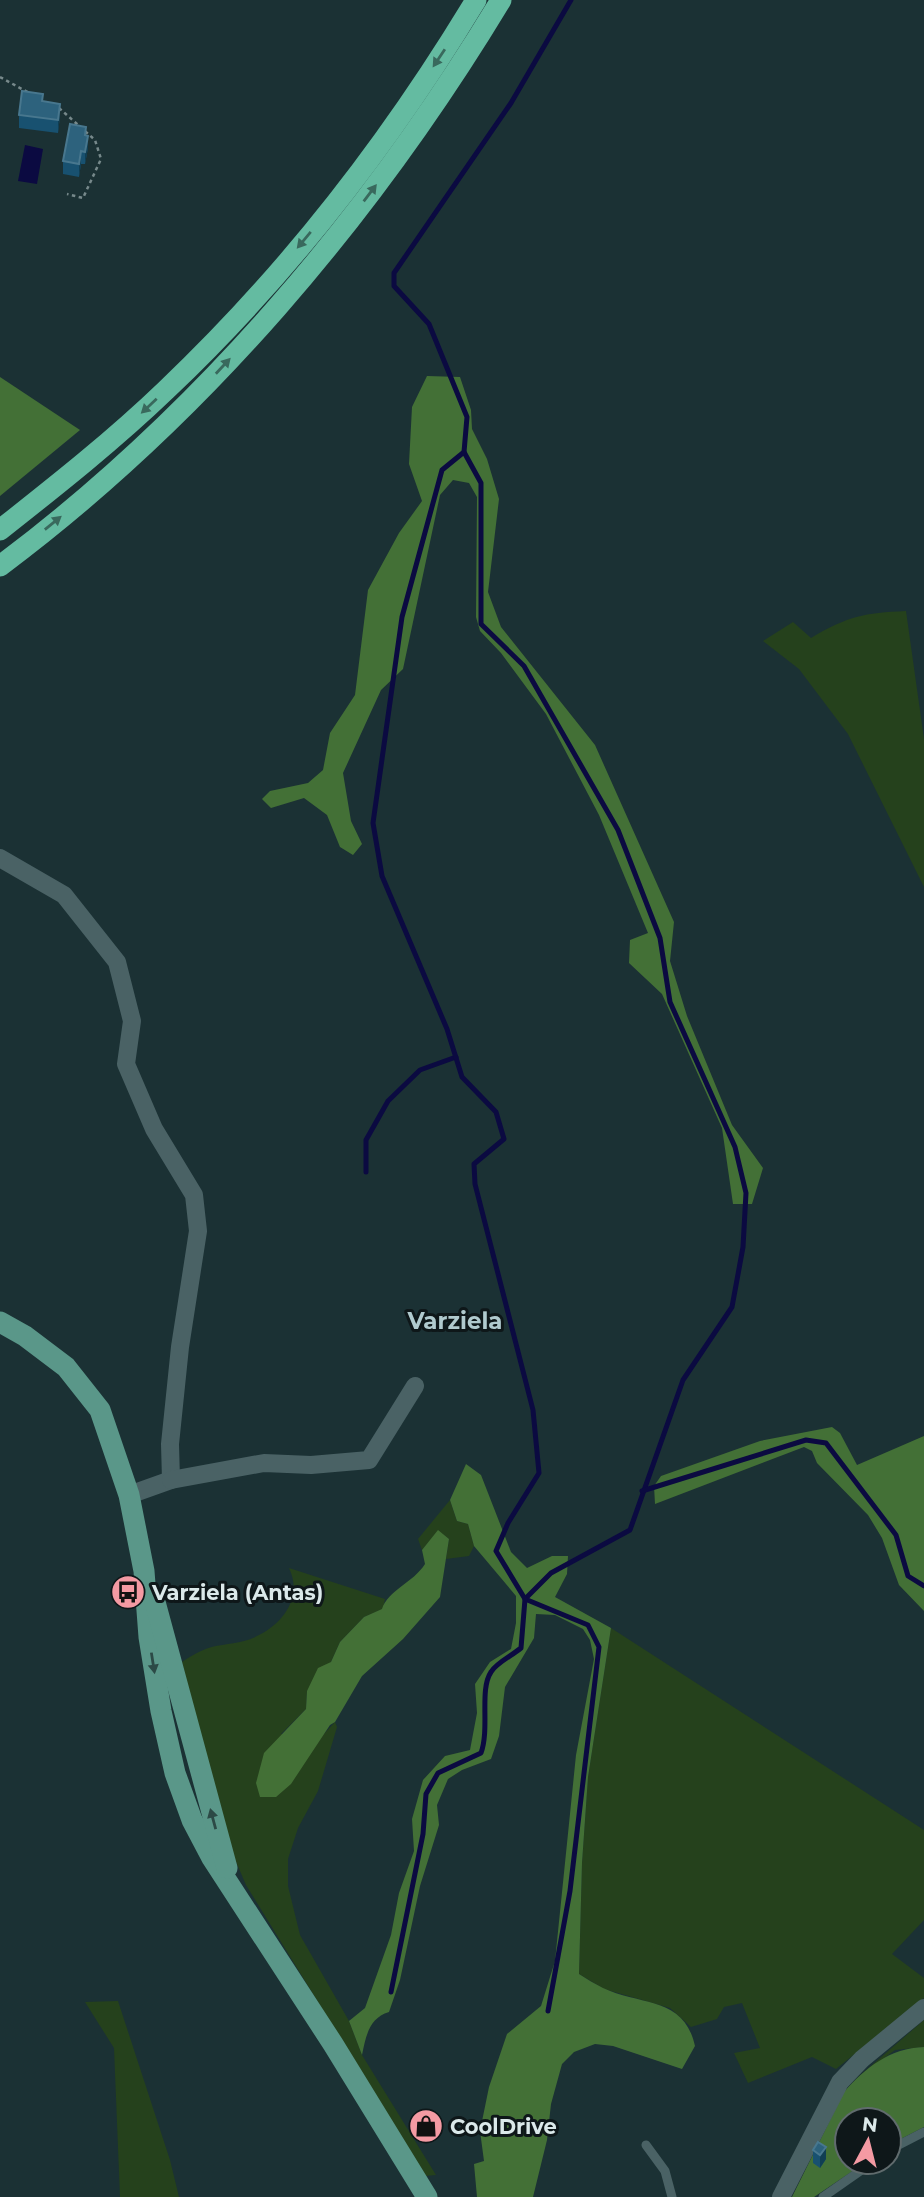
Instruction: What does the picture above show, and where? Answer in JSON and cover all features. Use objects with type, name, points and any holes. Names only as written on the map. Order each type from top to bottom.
[{"type":"highway","points":[[0,530],[118,435],[168,388],[247,305],[359,173],[476,0]]},
{"type":"highway","points":[[0,566],[125,463],[218,372],[295,286],[366,199],[454,78],[501,0]]},
{"type":"main road","points":[[0,1322],[48,1351],[92,1395],[108,1426],[129,1495],[144,1571],[149,1636],[175,1773],[201,1840],[233,1885],[427,2197]]},
{"type":"street","points":[[0,858],[64,895],[117,962],[132,1021],[127,1064],[154,1129],[194,1195],[198,1231],[180,1347],[170,1444],[171,1480]]},
{"type":"street","points":[[129,1495],[171,1480],[264,1463],[311,1465],[369,1460],[415,1386]]},
{"type":"street","points":[[781,2197],[840,2082],[862,2059],[924,2008]]},
{"type":"lane","points":[[903,2143],[924,2132]]},
{"type":"lane","points":[[646,2145],[665,2171],[672,2197]]},
{"type":"lane","points":[[823,2197],[853,2176]]},
{"type":"path","points":[[0,77],[33,95]]},
{"type":"path","points":[[56,106],[67,112],[95,140],[101,159],[83,198],[67,194]]},
{"type":"green space","points":[[427,376],[460,377],[471,410],[472,429],[487,459],[499,499],[488,592],[501,627],[595,745],[674,922],[670,961],[687,1016],[732,1125],[763,1168],[752,1204],[733,1204],[722,1128],[662,994],[629,963],[630,940],[648,933],[599,815],[546,714],[501,653],[480,631],[476,617],[477,497],[469,483],[453,480],[440,495],[403,669],[381,690],[343,773],[351,821],[362,844],[353,855],[340,847],[327,815],[304,798],[271,808],[262,799],[270,791],[308,783],[323,770],[330,733],[355,695],[368,590],[399,533],[422,501],[409,464],[412,407]]},
{"type":"green space","points":[[0,377],[80,430],[0,496]]},
{"type":"green space","points":[[906,611],[924,739],[924,887],[848,734],[799,669],[763,641],[793,622],[811,638],[857,617]]},
{"type":"green space","points":[[832,1427],[840,1433],[857,1465],[924,1436],[924,1611],[899,1585],[882,1538],[868,1515],[817,1463],[812,1451],[804,1447],[655,1504],[654,1486],[661,1476],[760,1441]]},
{"type":"green space","points":[[466,1464],[481,1475],[511,1552],[527,1568],[552,1556],[568,1556],[567,1574],[555,1597],[611,1628],[588,1777],[579,1974],[617,1994],[671,2010],[689,2030],[695,2046],[682,2069],[613,2046],[595,2044],[574,2052],[562,2064],[551,2104],[547,2140],[533,2197],[477,2197],[474,2164],[484,2161],[480,2131],[489,2087],[507,2034],[541,2006],[555,1961],[576,1755],[594,1659],[590,1640],[583,1629],[555,1615],[536,1614],[534,1638],[505,1687],[499,1736],[491,1759],[462,1770],[448,1779],[437,1805],[439,1825],[420,1886],[400,1980],[389,2012],[373,2023],[362,2055],[349,2021],[365,2008],[391,1935],[399,1893],[414,1851],[412,1819],[423,1780],[445,1756],[470,1750],[477,1713],[475,1684],[490,1662],[511,1649],[516,1623],[516,1596],[474,1546],[468,1524],[457,1521],[450,1500]]},
{"type":"green space","points":[[450,1500],[457,1521],[468,1524],[474,1546],[469,1556],[446,1559],[449,1539],[438,1531],[422,1550],[418,1539]]},
{"type":"green space","points":[[438,1530],[449,1539],[440,1597],[403,1639],[362,1676],[335,1722],[330,1725],[291,1784],[276,1797],[260,1797],[256,1783],[264,1753],[306,1709],[307,1691],[318,1668],[331,1662],[340,1642],[364,1617],[382,1609],[390,1597],[420,1571],[425,1564],[422,1550]]},
{"type":"green space","points":[[289,1568],[385,1599],[383,1609],[364,1617],[340,1642],[331,1662],[307,1691],[306,1709],[281,1734],[322,1736],[335,1722],[337,1727],[318,1791],[298,1828],[288,1859],[288,1886],[300,1935],[349,2021],[362,2055],[436,2175],[425,2176],[246,1885],[222,1829],[182,1662],[206,1649],[256,1637],[277,1623],[285,1614],[293,1592]]},
{"type":"green space","points":[[611,1628],[924,1830],[924,1920],[892,1954],[924,1978],[924,1998],[836,2069],[812,2057],[748,2083],[734,2053],[760,2048],[742,2003],[724,2007],[717,2019],[691,2027],[670,2008],[604,1989],[579,1974],[588,1777]]},
{"type":"green space","points":[[118,2001],[170,2160],[179,2197],[120,2197],[114,2048],[85,2002]]},
{"type":"green space","points":[[924,2020],[924,2047],[895,2050],[856,2079]]},
{"type":"green space","points":[[924,2047],[924,2127],[903,2138],[903,2106],[837,2106],[844,2092],[870,2067],[889,2055]]},
{"type":"green space","points":[[833,2114],[833,2176],[845,2176],[814,2197],[792,2197]]},
{"type":"shaded area","points":[[25,145],[43,149],[37,184],[18,181]]},
{"type":"building","points":[[22,91],[43,94],[42,101],[60,104],[58,120],[19,115]]},
{"type":"building","points":[[70,124],[86,127],[85,135],[88,136],[85,152],[81,151],[79,164],[63,161]]},
{"type":"building","points":[[818,2142],[826,2147],[820,2155],[813,2150]]},
{"type":"waterway","points":[[391,1992],[423,1834],[426,1794],[438,1773],[481,1753],[485,1732],[487,1680],[497,1665],[521,1648],[525,1599],[496,1551],[508,1523],[539,1473],[533,1410],[475,1184],[474,1164],[504,1139],[496,1112],[462,1077],[447,1029],[382,876],[373,823],[402,617],[442,470],[464,452],[467,417],[429,324],[394,286],[394,273],[511,103],[571,0]]},
{"type":"waterway","points":[[464,452],[481,483],[481,624],[524,666],[618,830],[660,938],[670,1002],[735,1147],[746,1193],[743,1247],[732,1307],[683,1380],[630,1530],[551,1573],[525,1599],[588,1625],[599,1647],[570,1891],[548,2011]]},
{"type":"waterway","points":[[366,1172],[366,1140],[388,1101],[420,1070],[456,1057]]},
{"type":"waterway","points":[[642,1491],[806,1440],[826,1443],[896,1535],[908,1576],[924,1586]]},
{"type":"place","name":"Varziela (Antas)","points":[[128,1592]]},
{"type":"place","name":"CoolDrive","points":[[426,2126]]},
{"type":"district","name":"Varziela","points":[[455,1321]]}]
